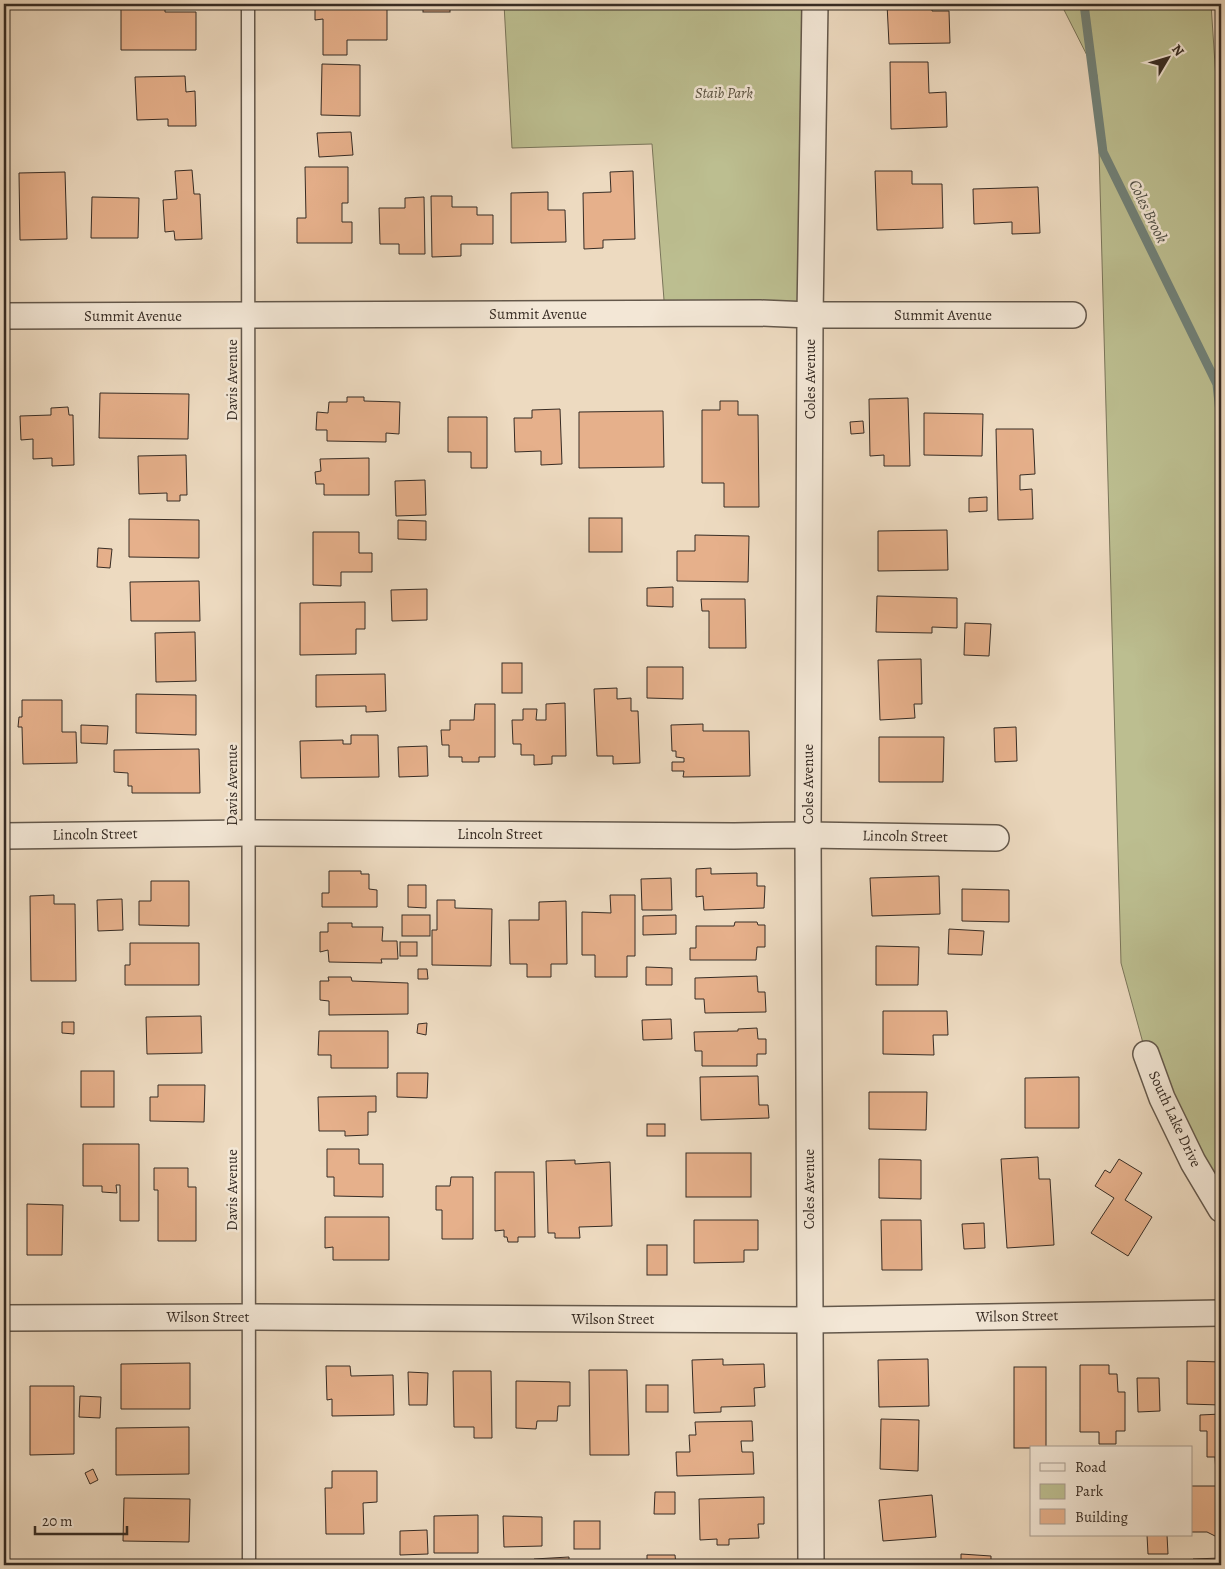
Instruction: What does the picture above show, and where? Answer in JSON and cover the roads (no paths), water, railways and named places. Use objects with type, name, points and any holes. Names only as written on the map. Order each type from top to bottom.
[{"type":"street","name":"Coles Avenue","points":[[811,1565],[808,835],[810,316],[815,4]]},
{"type":"street","name":"Summit Avenue","points":[[4,316],[760,313],[810,316],[1073,316]]},
{"type":"street","name":"Lincoln Street","points":[[4,836],[248,833],[808,835],[996,838]]},
{"type":"street","name":"South Lake Drive","points":[[1146,1054],[1162,1098],[1193,1162],[1221,1209]]},
{"type":"street","name":"Wilson Street","points":[[4,1318],[249,1316],[810,1320],[1221,1313]]},
{"type":"lane","name":"Davis Avenue","points":[[248,4],[248,1565]]},
{"type":"waterway","name":"Coles Brook","points":[[1084,4],[1103,152],[1217,384],[1221,422]]},
{"type":"park label","name":"Staib Park","points":[[724,93]]}]
